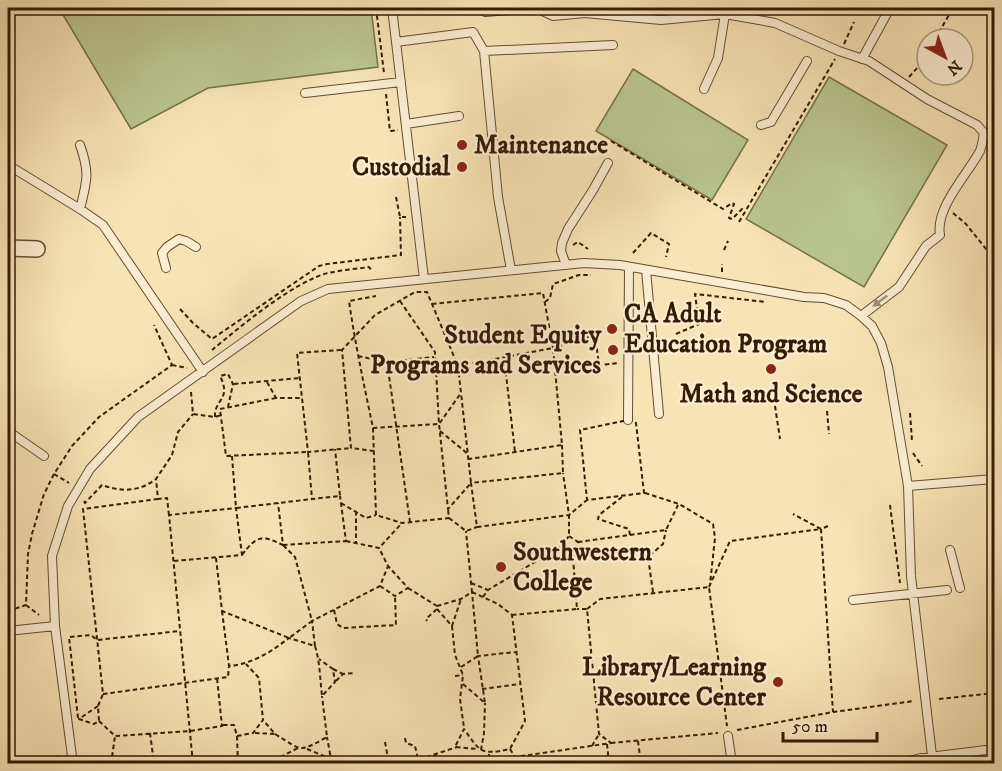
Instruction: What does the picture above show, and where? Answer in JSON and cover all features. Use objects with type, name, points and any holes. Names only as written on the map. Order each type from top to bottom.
[{"type":"street","points":[[8,248],[37,249]]},
{"type":"lane","points":[[393,8],[424,279]]},
{"type":"lane","points":[[478,8],[485,12],[536,8],[553,16],[585,13],[661,20],[724,11],[774,23],[869,62],[927,99],[977,125],[984,133],[981,149],[938,224],[940,235],[926,246],[898,287],[861,316]]},
{"type":"lane","points":[[862,59],[890,8]]},
{"type":"lane","points":[[704,89],[718,58],[724,11]]},
{"type":"lane","points":[[396,42],[473,32],[484,51],[498,196],[511,270]]},
{"type":"lane","points":[[484,51],[613,45]]},
{"type":"lane","points":[[761,125],[771,122],[807,61]]},
{"type":"lane","points":[[305,93],[401,82]]},
{"type":"lane","points":[[406,124],[459,116]]},
{"type":"lane","points":[[80,145],[87,165],[86,184],[80,208]]},
{"type":"lane","points":[[566,265],[561,251],[562,243],[608,163]]},
{"type":"lane","points":[[8,165],[80,208],[103,225],[203,372]]},
{"type":"lane","points":[[166,268],[162,253],[167,246],[179,239],[196,248]]},
{"type":"lane","points":[[73,764],[55,626],[52,556],[68,506],[78,487],[90,469],[138,417],[301,301],[328,289],[584,263],[629,267],[804,297],[824,298],[846,304],[872,326],[881,343],[888,367],[908,486],[914,594],[933,760]]},
{"type":"lane","points":[[628,420],[629,267]]},
{"type":"lane","points":[[646,270],[659,414]]},
{"type":"lane","points":[[8,431],[44,456]]},
{"type":"lane","points":[[908,486],[994,479]]},
{"type":"lane","points":[[950,550],[960,588]]},
{"type":"lane","points":[[853,600],[947,590]]},
{"type":"lane","points":[[8,631],[55,626]]},
{"type":"lane","points":[[728,734],[732,764]]},
{"type":"lane","points":[[897,764],[921,758],[933,760],[994,749]]},
{"type":"path","points":[[942,27],[953,8]]},
{"type":"path","points":[[844,44],[854,22]]},
{"type":"path","points":[[739,222],[836,57]]},
{"type":"path","points":[[611,141],[723,209],[732,202],[734,204],[729,218],[732,219],[742,209],[745,211]]},
{"type":"path","points":[[180,309],[193,324],[212,339],[268,304],[312,270],[327,264],[401,255],[400,217],[396,197]]},
{"type":"path","points":[[946,208],[966,224],[994,259]]},
{"type":"path","points":[[400,217],[410,217]]},
{"type":"path","points":[[633,253],[651,233],[669,244],[666,256]]},
{"type":"path","points":[[724,250],[728,241]]},
{"type":"path","points":[[571,246],[578,242],[588,249]]},
{"type":"path","points":[[722,264],[722,275]]},
{"type":"path","points":[[545,302],[550,298],[553,284],[579,275],[600,274]]},
{"type":"path","points":[[312,499],[297,353],[342,350],[375,315],[415,291]]},
{"type":"path","points":[[406,292],[427,292],[458,366],[477,528]]},
{"type":"path","points":[[432,304],[543,293],[554,348],[569,536],[560,547],[488,590],[483,597]]},
{"type":"path","points":[[376,514],[373,428],[354,339],[349,301],[385,294]]},
{"type":"path","points":[[676,334],[699,324],[695,294],[718,296]]},
{"type":"path","points":[[400,301],[435,352],[439,430],[448,518]]},
{"type":"path","points":[[458,366],[554,348],[595,335],[599,365],[628,363]]},
{"type":"path","points":[[342,350],[351,448]]},
{"type":"path","points":[[358,356],[387,362],[434,357]]},
{"type":"path","points":[[504,357],[514,452]]},
{"type":"path","points":[[387,362],[410,522]]},
{"type":"path","points":[[172,365],[187,368]]},
{"type":"path","points":[[215,417],[214,411],[222,401],[224,393],[224,385],[220,376],[228,374],[233,384],[228,407]]},
{"type":"path","points":[[233,384],[300,378]]},
{"type":"path","points":[[83,501],[85,503],[102,485],[116,490],[131,490],[145,487],[156,479],[172,455],[178,432],[193,414],[190,381]]},
{"type":"path","points":[[267,382],[276,398]]},
{"type":"path","points":[[439,424],[461,393]]},
{"type":"path","points":[[302,398],[276,398],[220,409],[226,456],[351,448],[374,451]]},
{"type":"path","points":[[775,406],[780,439]]},
{"type":"path","points":[[827,411],[830,434]]},
{"type":"path","points":[[910,413],[912,442]]},
{"type":"path","points":[[193,414],[215,417],[221,415]]},
{"type":"path","points":[[588,500],[580,430],[628,420],[636,423],[644,493]]},
{"type":"path","points":[[373,428],[439,424]]},
{"type":"path","points":[[439,430],[468,454]]},
{"type":"path","points":[[468,459],[562,445]]},
{"type":"path","points":[[335,449],[346,541]]},
{"type":"path","points":[[912,452],[921,466]]},
{"type":"path","points":[[232,456],[242,555]]},
{"type":"path","points":[[448,508],[471,483],[563,473]]},
{"type":"path","points":[[54,474],[69,483]]},
{"type":"path","points":[[156,479],[158,499]]},
{"type":"path","points":[[466,531],[569,515],[588,500],[644,493],[678,504],[713,524],[710,587],[728,734]]},
{"type":"path","points":[[624,495],[599,515],[598,519],[629,529],[630,535]]},
{"type":"path","points":[[170,515],[340,496]]},
{"type":"path","points":[[193,764],[192,759],[190,731],[180,631],[170,515],[167,498],[83,509],[103,694],[98,706],[99,722],[115,736],[190,731],[234,725],[237,736],[238,764]]},
{"type":"path","points":[[278,503],[283,545]]},
{"type":"path","points":[[341,503],[366,518],[376,514],[402,523],[448,518],[466,531],[484,703],[484,733],[479,749]]},
{"type":"path","points":[[653,594],[648,557],[663,544],[666,530],[678,504]]},
{"type":"path","points":[[890,506],[900,583]]},
{"type":"path","points":[[356,511],[356,543]]},
{"type":"path","points":[[793,514],[821,529]]},
{"type":"path","points":[[379,548],[402,523]]},
{"type":"path","points":[[710,587],[730,541],[821,529],[828,526]]},
{"type":"path","points":[[821,529],[833,712]]},
{"type":"path","points":[[569,536],[578,542],[666,530]]},
{"type":"path","points":[[174,561],[242,555],[253,541],[266,538],[283,545],[295,557],[312,621],[319,659],[318,669],[327,737],[331,759],[335,764]]},
{"type":"path","points":[[283,545],[346,541],[379,548]]},
{"type":"path","points":[[577,609],[573,558],[578,542]]},
{"type":"path","points":[[560,547],[573,558]]},
{"type":"path","points":[[379,548],[388,566],[408,588],[437,608],[452,626]]},
{"type":"path","points":[[103,694],[228,677],[229,666],[215,557]]},
{"type":"path","points":[[229,666],[246,664],[275,649],[312,621],[380,586],[388,566]]},
{"type":"path","points":[[471,584],[488,590]]},
{"type":"path","points":[[380,586],[395,596]]},
{"type":"path","points":[[472,592],[498,604],[512,615],[587,609],[600,599],[710,587]]},
{"type":"path","points":[[395,596],[408,588]]},
{"type":"path","points":[[428,621],[426,618],[437,608],[472,592]]},
{"type":"path","points":[[334,610],[337,624],[343,627],[397,626],[395,596]]},
{"type":"path","points":[[632,596],[633,601]]},
{"type":"path","points":[[461,599],[452,626],[455,655],[463,675],[460,699],[464,729],[479,749]]},
{"type":"path","points":[[26,605],[39,615]]},
{"type":"path","points":[[587,609],[599,734],[592,746]]},
{"type":"path","points":[[222,611],[315,646]]},
{"type":"path","points":[[510,749],[525,721],[512,615]]},
{"type":"path","points":[[79,719],[69,637],[91,635],[97,640],[180,631]]},
{"type":"path","points":[[461,667],[478,656],[516,652]]},
{"type":"path","points":[[319,659],[343,674],[354,673]]},
{"type":"path","points":[[246,664],[259,678],[263,720],[275,734],[298,748],[331,759]]},
{"type":"path","points":[[333,669],[335,682]]},
{"type":"path","points":[[322,696],[343,674]]},
{"type":"path","points":[[455,676],[463,675]]},
{"type":"path","points":[[217,678],[222,726]]},
{"type":"path","points":[[463,684],[484,703]]},
{"type":"path","points":[[482,689],[520,684]]},
{"type":"path","points":[[939,699],[994,693]]},
{"type":"path","points":[[515,757],[609,744],[728,734],[833,712],[914,701]]},
{"type":"path","points":[[79,719],[98,706]]},
{"type":"path","points":[[79,719],[94,724],[99,722]]},
{"type":"path","points":[[253,733],[263,720]]},
{"type":"path","points":[[457,747],[455,747],[464,729]]},
{"type":"path","points":[[237,736],[253,733],[275,734]]},
{"type":"path","points":[[150,734],[154,763],[192,759]]},
{"type":"path","points":[[599,734],[609,744],[609,764]]},
{"type":"path","points":[[111,764],[115,736]]},
{"type":"path","points":[[306,749],[327,737]]},
{"type":"path","points":[[405,738],[406,743],[415,746],[418,759],[422,764]]},
{"type":"path","points":[[638,741],[641,764]]},
{"type":"path","points":[[384,742],[389,764]]},
{"type":"path","points":[[405,764],[457,747],[479,749],[489,753],[510,749]]},
{"type":"path","points":[[267,764],[298,748]]},
{"type":"path","points":[[510,749],[516,764]]},
{"type":"path","points":[[82,753],[86,764]]},
{"type":"path","points":[[489,753],[490,764]]},
{"type":"path","points":[[433,764],[436,754]]},
{"type":"path","points":[[48,764],[49,757],[59,756]]},
{"type":"green space","points":[[59,8],[371,8],[378,67],[208,88],[131,129]]},
{"type":"green space","points":[[633,69],[748,140],[712,200],[596,131]]},
{"type":"green space","points":[[829,77],[947,145],[864,287],[746,219]]},
{"type":"place","name":"Maintenance","points":[[462,145]]},
{"type":"place","name":"Custodial","points":[[462,167]]},
{"type":"place","name":"CA Adult Education Program","points":[[612,329]]},
{"type":"place","name":"Student Equity Programs and Services","points":[[613,350]]},
{"type":"place","name":"Math and Science","points":[[771,369]]},
{"type":"place","name":"Southwestern College","points":[[501,567]]},
{"type":"place","name":"Library/Learning Resource Center","points":[[778,682]]}]
